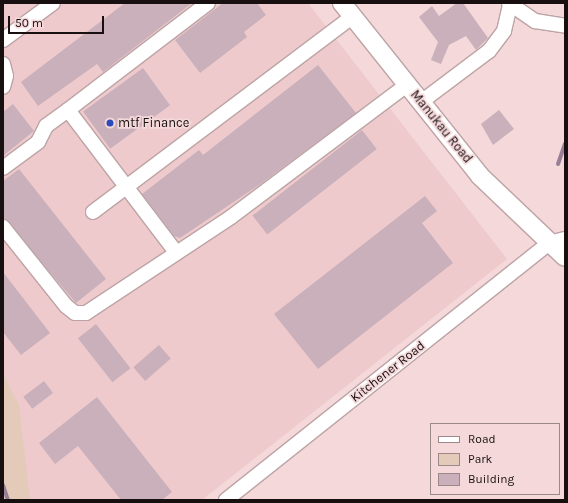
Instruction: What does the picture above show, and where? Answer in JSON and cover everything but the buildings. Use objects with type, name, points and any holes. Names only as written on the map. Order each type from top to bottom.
[{"type":"main road","name":"Manukau Road","points":[[348,10],[480,176],[557,241],[565,257]]},
{"type":"street","points":[[3,40],[53,3]]},
{"type":"street","points":[[3,168],[38,142],[46,126],[208,3]]},
{"type":"street","points":[[421,102],[489,51],[504,31],[510,4],[535,21],[565,26]]},
{"type":"street","points":[[93,212],[127,187],[348,10]]},
{"type":"street","points":[[3,64],[6,76],[3,87]]},
{"type":"street","points":[[3,227],[66,306],[80,314],[231,216],[407,85]]},
{"type":"street","points":[[68,110],[175,251]]},
{"type":"street","name":"Kitchener Road","points":[[226,500],[557,241]]},
{"type":"shaded area","points":[[3,3],[308,3],[507,259],[202,500],[3,500]]},
{"type":"green space","points":[[3,374],[19,405],[30,500],[3,500]]},
{"type":"waterway","points":[[558,164],[565,144]]},
{"type":"waterway","points":[[3,485],[8,500]]},
{"type":"place","name":"mtf Finance","points":[[110,123]]}]
